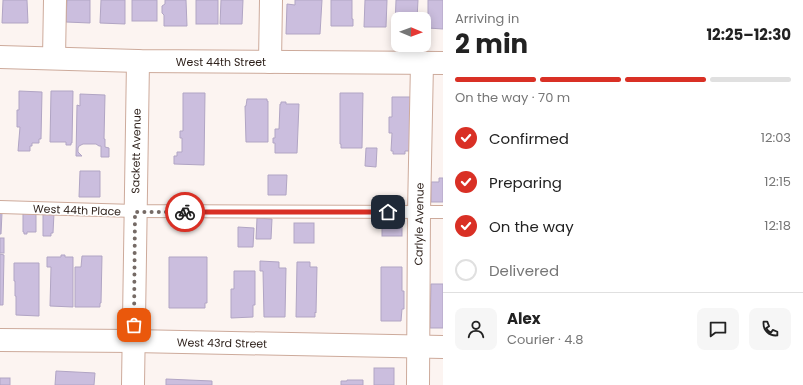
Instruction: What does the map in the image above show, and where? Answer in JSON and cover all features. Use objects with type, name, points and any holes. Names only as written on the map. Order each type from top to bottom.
[{"type":"street","points":[[54,58],[55,0]]},
{"type":"street","points":[[270,62],[271,0]]},
{"type":"street","name":"West 44th Street","points":[[0,57],[138,61],[433,63]]},
{"type":"street","name":"Sackett Avenue","points":[[132,385],[138,61]]},
{"type":"street","name":"Carlyle Avenue","points":[[418,385],[419,212],[433,63]]},
{"type":"street","name":"West 43rd Street","points":[[0,340],[443,347]]},
{"type":"lane","name":"West 44th Place","points":[[0,207],[135,212],[443,212]]},
{"type":"building","points":[[3,0],[27,0],[28,23],[2,23]]},
{"type":"building","points":[[67,0],[90,0],[90,23],[66,22]]},
{"type":"building","points":[[101,0],[125,0],[125,24],[100,23]]},
{"type":"building","points":[[132,0],[157,0],[157,21],[132,21]]},
{"type":"building","points":[[165,0],[186,0],[187,26],[164,26],[162,6],[165,4]]},
{"type":"building","points":[[196,0],[218,0],[218,24],[196,24]]},
{"type":"building","points":[[221,0],[243,0],[242,24],[220,24]]},
{"type":"building","points":[[295,0],[322,0],[320,34],[286,34],[287,4],[295,5]]},
{"type":"building","points":[[331,0],[352,0],[353,26],[331,26]]},
{"type":"building","points":[[365,0],[387,0],[386,27],[364,27]]},
{"type":"building","points":[[396,0],[418,0],[417,12],[396,12]]},
{"type":"building","points":[[428,0],[443,0],[443,29],[431,28],[431,12],[428,12]]},
{"type":"building","points":[[19,91],[42,92],[41,139],[39,139],[39,143],[32,143],[32,146],[30,146],[30,151],[18,151],[20,127],[17,127],[17,110],[19,110]]},
{"type":"building","points":[[51,91],[73,91],[71,145],[66,145],[66,142],[50,142]]},
{"type":"building","points":[[183,93],[205,93],[204,165],[174,164],[174,156],[177,156],[177,152],[182,152],[182,138],[180,138],[180,131],[183,131]]},
{"type":"building","points":[[340,93],[363,93],[362,148],[341,148]]},
{"type":"building","points":[[80,94],[105,95],[104,139],[105,147],[109,148],[109,157],[101,157],[101,146],[96,144],[83,144],[79,146],[78,152],[82,156],[76,156],[77,105],[80,106]]},
{"type":"building","points":[[392,97],[413,97],[412,151],[405,151],[405,154],[393,154],[393,151],[391,151],[392,133],[389,133],[389,117],[392,117]]},
{"type":"building","points":[[247,99],[267,99],[268,101],[268,142],[246,142],[245,106]]},
{"type":"building","points":[[281,102],[286,102],[286,104],[299,104],[297,153],[275,153],[275,143],[273,143],[273,138],[275,138],[275,129],[279,129]]},
{"type":"building","points":[[366,148],[377,148],[376,167],[365,166]]},
{"type":"building","points":[[80,171],[100,171],[100,197],[79,197]]},
{"type":"building","points":[[268,175],[287,175],[286,195],[268,195]]},
{"type":"building","points":[[439,178],[443,178],[443,202],[431,202],[431,182],[439,182]]},
{"type":"building","points":[[23,212],[36,212],[36,232],[27,232],[27,234],[24,234]]},
{"type":"building","points":[[0,213],[2,213],[1,234],[0,234]]},
{"type":"building","points":[[43,213],[54,213],[53,233],[51,233],[51,236],[43,236]]},
{"type":"building","points":[[382,217],[402,217],[402,236],[382,236]]},
{"type":"building","points":[[257,218],[272,219],[271,239],[256,239]]},
{"type":"building","points":[[294,223],[314,223],[314,243],[294,243]]},
{"type":"building","points":[[238,227],[254,228],[253,247],[238,247]]},
{"type":"building","points":[[0,238],[4,238],[4,253],[0,253]]},
{"type":"building","points":[[0,254],[4,255],[3,305],[0,305]]},
{"type":"building","points":[[61,255],[65,255],[65,257],[73,257],[73,307],[50,306],[51,267],[47,267],[47,257],[61,257]]},
{"type":"building","points":[[82,256],[102,256],[100,307],[75,307],[75,267],[81,267]]},
{"type":"building","points":[[169,257],[207,257],[207,303],[205,303],[205,308],[169,308]]},
{"type":"building","points":[[260,261],[279,262],[279,268],[286,268],[285,317],[264,317],[263,271],[260,271]]},
{"type":"building","points":[[297,262],[310,262],[310,267],[317,267],[315,317],[296,317]]},
{"type":"building","points":[[14,263],[39,263],[39,316],[16,315]]},
{"type":"building","points":[[381,267],[402,267],[404,309],[402,309],[401,321],[381,321]]},
{"type":"building","points":[[234,271],[255,271],[255,305],[253,305],[253,317],[231,318],[231,289],[234,289]]},
{"type":"building","points":[[431,284],[443,284],[443,328],[430,328]]},
{"type":"building","points":[[374,368],[394,368],[394,385],[374,385]]},
{"type":"building","points":[[56,371],[95,373],[94,385],[55,385]]},
{"type":"building","points":[[0,378],[10,378],[10,385],[0,385]]},
{"type":"building","points":[[166,379],[212,381],[212,385],[166,385]]},
{"type":"building","points":[[363,380],[363,385],[341,385],[341,381]]},
{"type":"way so far","points":[[134,325],[135,212],[185,212]]},
{"type":"route","points":[[185,212],[388,212]]}]
